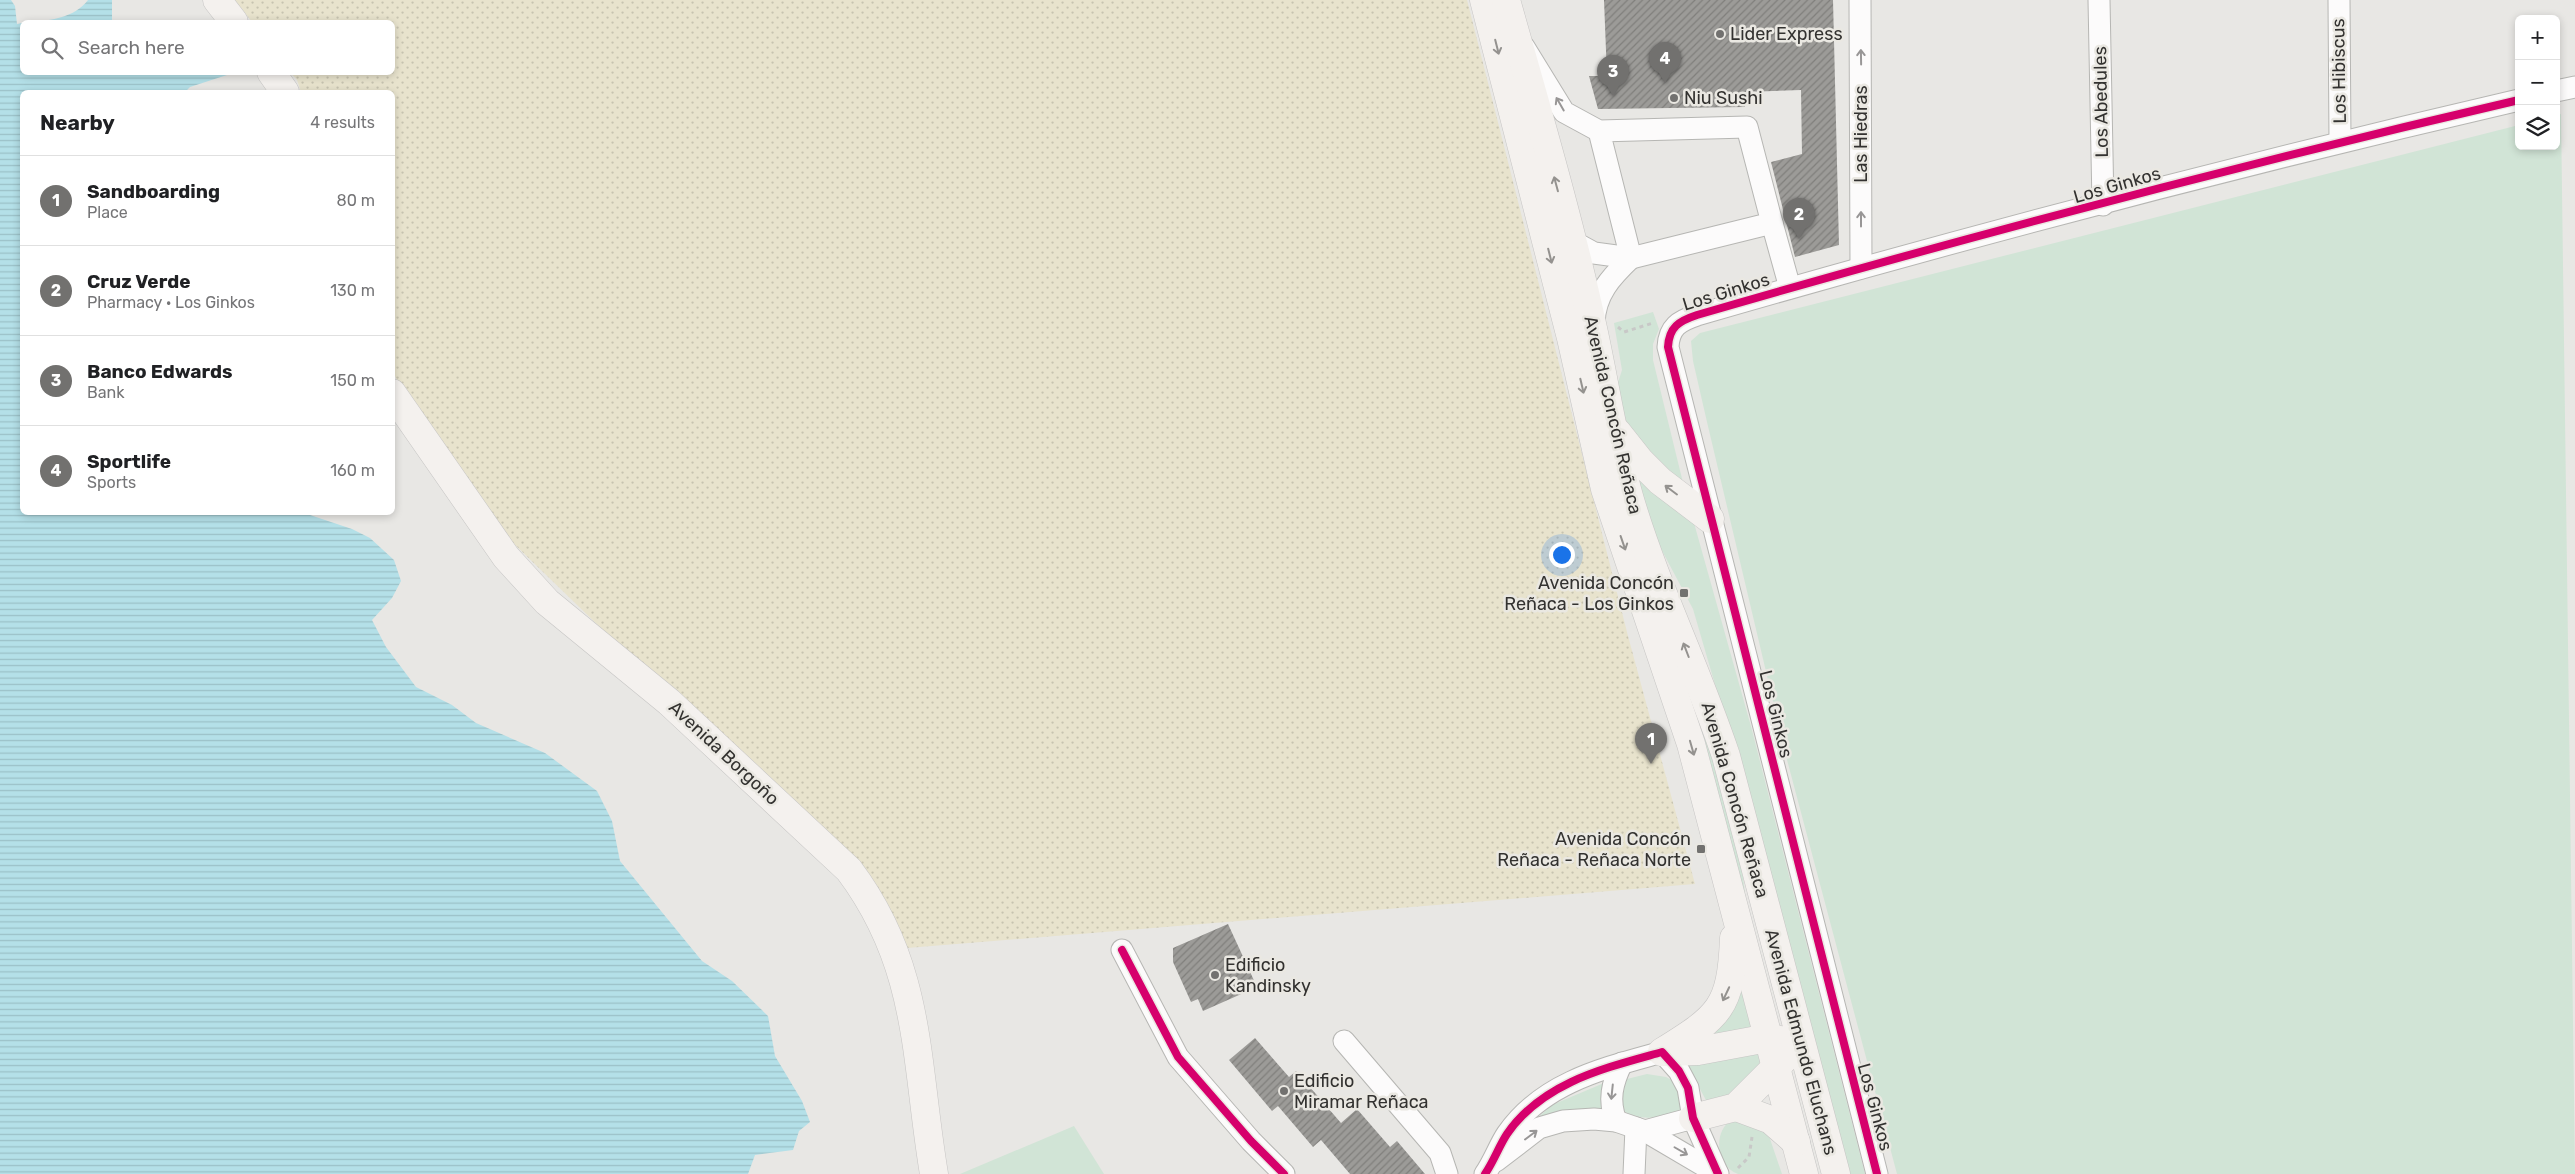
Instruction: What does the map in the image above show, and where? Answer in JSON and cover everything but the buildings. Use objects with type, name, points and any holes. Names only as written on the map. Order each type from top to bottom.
[{"type":"main road","points":[[217,0],[232,20]]},
{"type":"main road","name":"Avenida Concón Reñaca","points":[[1484,0],[1542,223],[1605,488],[1691,744],[1736,911]]},
{"type":"main road","name":"Avenida Concón Reñaca","points":[[1506,0],[1571,240],[1594,333],[1611,424],[1630,500],[1652,564],[1710,708],[1726,756],[1766,909]]},
{"type":"main road","points":[[273,75],[284,90]]},
{"type":"main road","name":"Avenida Borgoño","points":[[395,397],[506,557],[548,602],[669,702],[849,870],[871,900],[896,951],[912,1009],[934,1174]]},
{"type":"main road","points":[[1611,424],[1640,461],[1660,481],[1710,519]]},
{"type":"main road","name":"Avenida Edmundo Eluchans","points":[[1766,909],[1803,1043],[1836,1174]]},
{"type":"main road","points":[[1662,1052],[1705,1025],[1715,1014],[1727,993],[1732,974],[1736,911]]},
{"type":"main road","name":"Avenida Edmundo Eluchans","points":[[1736,911],[1804,1174]]},
{"type":"main road","points":[[1662,1052],[1698,1051],[1768,1038],[1803,1043]]},
{"type":"main road","points":[[1693,1118],[1736,1107],[1776,1064],[1803,1043]]},
{"type":"main road","points":[[1736,1107],[1771,1120],[1796,1142]]},
{"type":"street","name":"Las Hiedras","points":[[1860,0],[1860,268]]},
{"type":"street","name":"Los Abedules","points":[[2099,0],[2103,205]]},
{"type":"street","name":"Los Hibiscus","points":[[2339,0],[2340,142]]},
{"type":"street","points":[[1516,37],[1564,112],[1599,131],[1747,127],[1790,288]]},
{"type":"street","points":[[2560,90],[2575,86]]},
{"type":"street","name":"Los Ginkos","points":[[1877,1174],[1668,347],[1668,338],[1671,330],[1681,320],[1860,268],[2340,142],[2515,101]]},
{"type":"street","points":[[1599,131],[1631,258]]},
{"type":"street","points":[[1542,223],[1594,253],[1631,258],[1772,223]]},
{"type":"street","points":[[1594,333],[1594,310],[1601,289],[1631,258]]},
{"type":"street","points":[[1122,950],[1178,1057],[1251,1141],[1284,1174]]},
{"type":"street","points":[[1344,1041],[1440,1153],[1447,1174]]},
{"type":"street","points":[[1489,1169],[1507,1134],[1525,1114],[1558,1087],[1583,1075],[1662,1052],[1679,1071],[1688,1088],[1693,1118],[1722,1173]]},
{"type":"street","points":[[1616,1121],[1612,1110],[1611,1094],[1614,1079],[1622,1063]]},
{"type":"street","points":[[1641,1130],[1693,1118]]},
{"type":"street","points":[[1489,1169],[1539,1128],[1570,1121],[1594,1119],[1616,1121],[1641,1130],[1722,1173]]},
{"type":"street","points":[[1634,1174],[1641,1130]]},
{"type":"path","points":[[1722,1173],[1749,1157]]},
{"type":"green space","points":[[2560,114],[2575,1174],[1897,1174],[1786,756],[1693,361],[1691,341],[1700,333],[2515,126],[2515,150],[2560,150]]},
{"type":"green space","points":[[1653,312],[1659,329],[1653,344],[1653,360],[1686,495],[1625,435],[1615,392],[1622,370],[1614,323]]},
{"type":"green space","points":[[1632,466],[1694,523],[1752,730],[1865,1174],[1848,1174],[1730,736],[1693,609],[1659,545]]},
{"type":"green space","points":[[1677,660],[1712,738],[1738,836],[1746,902],[1709,757]]},
{"type":"green space","points":[[1742,986],[1755,1028],[1693,1046]]},
{"type":"green space","points":[[1758,1053],[1760,1062],[1757,1069],[1722,1100],[1707,1102],[1688,1067],[1691,1060]]},
{"type":"green space","points":[[1647,1074],[1666,1077],[1679,1084],[1681,1109],[1666,1115],[1650,1118],[1635,1116],[1620,1109],[1619,1086],[1627,1079]]},
{"type":"green space","points":[[1604,1083],[1606,1115],[1534,1121],[1552,1105]]},
{"type":"green space","points":[[1732,1120],[1768,1133],[1782,1174],[1738,1174],[1730,1170],[1721,1156],[1719,1139],[1726,1125]]},
{"type":"green space","points":[[1074,1126],[1104,1174],[960,1174]]},
{"type":"sand","points":[[235,0],[1467,0],[1628,636],[1695,884],[907,948],[871,890],[508,538],[400,390],[395,376],[395,90],[300,90],[297,80],[293,75],[395,75],[395,20],[250,20]]},
{"type":"water","points":[[0,0],[11,0],[15,6],[17,24],[20,23],[20,75],[227,75],[190,87],[187,90],[20,90],[20,515],[310,515],[352,529],[370,538],[394,560],[401,581],[392,598],[372,620],[386,647],[416,687],[452,705],[476,723],[545,753],[597,791],[612,821],[620,861],[702,961],[732,981],[768,1016],[775,1056],[802,1101],[810,1122],[799,1131],[793,1150],[755,1155],[748,1174],[0,1174]]},
{"type":"water","points":[[88,0],[112,0],[112,20],[46,20],[62,17],[82,6]]},
{"type":"cycle path","points":[[1877,1174],[1668,347],[1670,334],[1680,322],[1697,315],[1901,257],[2209,175],[2515,101]]},
{"type":"cycle path","points":[[1122,950],[1178,1057],[1251,1141],[1284,1174]]},
{"type":"cycle path","points":[[1485,1174],[1507,1134],[1522,1116],[1538,1102],[1557,1089],[1597,1071],[1662,1052],[1679,1071],[1688,1088],[1693,1118],[1718,1174]]},
{"type":"place","name":"Lider Express","points":[[1720,34]]},
{"type":"place","name":"Sportlife","points":[[1665,83]]},
{"type":"place","name":"Banco Edwards","points":[[1613,96]]},
{"type":"place","name":"Niu Sushi","points":[[1674,98]]},
{"type":"place","name":"Cruz Verde","points":[[1799,239]]},
{"type":"place","name":"Avenida Concón Reñaca - Los Ginkos","points":[[1684,593]]},
{"type":"place","name":"Sandboarding","points":[[1651,764]]},
{"type":"place","name":"Avenida Concón Reñaca - Reñaca Norte","points":[[1701,849]]},
{"type":"place","name":"Edificio Kandinsky","points":[[1215,975]]},
{"type":"place","name":"Edificio Miramar Reñaca","points":[[1284,1091]]}]
